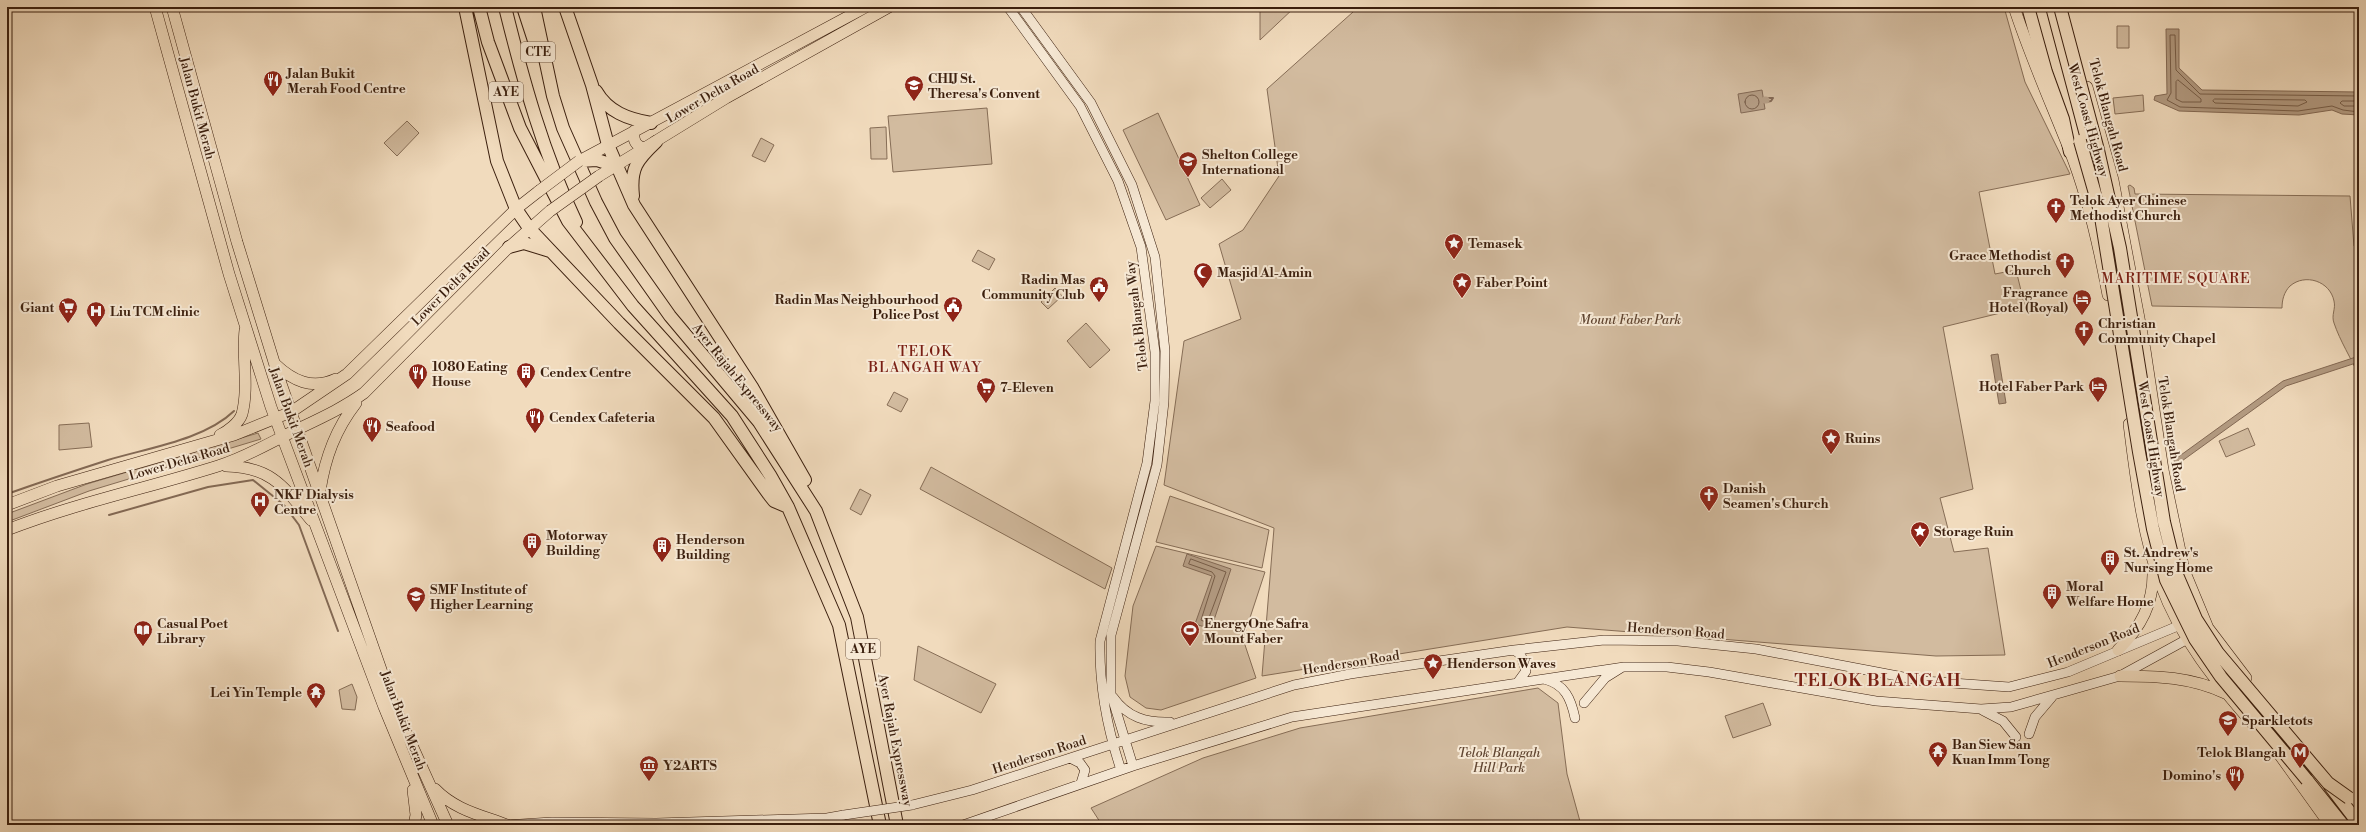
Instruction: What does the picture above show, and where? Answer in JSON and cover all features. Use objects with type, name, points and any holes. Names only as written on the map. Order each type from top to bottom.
[{"type":"highway","name":"AYE","points":[[465,7],[497,161],[516,209]]},
{"type":"highway","name":"AYE","points":[[479,7],[490,48],[520,128],[561,209],[582,242],[633,306],[732,416],[770,475],[788,508],[839,624],[880,825]]},
{"type":"highway","name":"CTE","points":[[505,7],[529,99],[582,242]]},
{"type":"highway","name":"CTE","points":[[523,7],[553,96]]},
{"type":"highway","name":"Ayer Rajah Expressway","points":[[534,7],[553,96],[572,152],[615,238],[670,316],[759,422],[816,511],[857,617],[898,825]]},
{"type":"highway","points":[[565,7],[592,85],[608,145],[634,205],[768,414],[806,481],[816,511]]},
{"type":"highway","points":[[2028,7],[2046,72],[2063,119],[2070,152]]},
{"type":"highway","name":"West Coast Highway","points":[[2043,7],[2100,211],[2139,452],[2153,530],[2166,580],[2195,639],[2221,677],[2343,825]]},
{"type":"highway","points":[[2052,7],[2140,331]]},
{"type":"highway","name":"West Coast Highway","points":[[2060,7],[2098,150],[2120,248],[2164,522],[2177,575],[2196,619],[2218,653],[2328,783],[2359,824]]},
{"type":"highway","points":[[592,85],[601,100],[620,114],[651,123]]},
{"type":"highway","points":[[634,205],[633,174],[640,157],[656,142]]},
{"type":"highway","points":[[585,159],[597,160],[616,166]]},
{"type":"highway","points":[[516,209],[529,228],[552,253],[619,323],[714,418],[770,496],[788,508]]},
{"type":"highway","points":[[508,248],[524,244],[539,246],[552,253]]},
{"type":"highway","points":[[2328,783],[2339,790],[2359,811]]},
{"type":"main road","name":"Jalan Bukit Merah","points":[[155,7],[228,274],[276,419],[284,437],[314,524],[412,779],[433,825]]},
{"type":"main road","name":"Jalan Bukit Merah","points":[[172,7],[237,242],[274,363],[392,701],[448,825]]},
{"type":"main road","name":"Lower Delta Road","points":[[7,506],[58,486],[234,435],[291,412],[347,374],[495,229],[516,209],[539,191],[608,145],[866,7]]},
{"type":"main road","name":"Lower Delta Road","points":[[7,530],[36,519],[121,492],[219,465],[262,449],[297,430],[328,416],[364,393],[491,264],[529,228],[550,211],[599,176],[726,98],[889,7]]},
{"type":"main road","name":"Telok Blangah Way","points":[[1008,7],[1080,106],[1118,181],[1141,247],[1155,352],[1156,401],[1147,463],[1100,641],[1100,669],[1113,745],[1121,770]]},
{"type":"main road","name":"Telok Blangah Way","points":[[1021,7],[1091,103],[1132,185],[1155,257],[1165,351],[1164,402],[1157,465],[1111,636],[1111,694],[1133,766]]},
{"type":"main road","points":[[2014,7],[2037,72],[2070,152],[2086,200],[2100,253],[2117,347],[2142,514],[2153,561],[2161,586],[2179,625],[2226,694],[2269,741],[2330,825]]},
{"type":"main road","name":"Telok Blangah Road","points":[[2065,7],[2113,180],[2163,470],[2182,563],[2208,628],[2283,723],[2359,815]]},
{"type":"main road","points":[[634,131],[633,139],[636,144],[645,148]]},
{"type":"main road","points":[[213,440],[232,427],[242,414],[245,326]]},
{"type":"main road","points":[[274,363],[291,378],[307,384],[333,381],[347,374]]},
{"type":"main road","points":[[320,494],[323,474],[334,436],[343,419],[364,393]]},
{"type":"main road","points":[[219,465],[242,466],[265,473],[285,490],[314,524]]},
{"type":"main road","points":[[2118,650],[2133,634],[2146,612],[2152,592],[2153,561]]},
{"type":"main road","name":"Henderson Road","points":[[507,825],[552,822],[656,823],[827,818],[912,805],[946,798],[1294,685],[1350,674],[1514,650],[1604,640],[1678,641],[1756,649],[1924,681],[2010,687],[2068,672],[2179,625],[2203,618]]},
{"type":"main road","points":[[964,825],[1133,766],[1292,717],[1540,678],[1624,667],[1667,667],[1709,672],[1876,701],[1981,709],[2023,706],[2120,676],[2187,638],[2208,628]]},
{"type":"main road","points":[[1514,650],[1521,655],[1526,671],[1518,682]]},
{"type":"main road","points":[[1584,703],[1605,678],[1624,667]]},
{"type":"main road","points":[[2120,676],[2181,678],[2205,683],[2226,694]]},
{"type":"main road","points":[[1540,678],[1554,682],[1564,690],[1571,699],[1575,718]]},
{"type":"main road","points":[[1111,694],[1125,711],[1137,718],[1152,722],[1177,722]]},
{"type":"main road","points":[[2028,734],[2035,717],[2052,697]]},
{"type":"main road","points":[[1981,709],[2003,721],[2016,738]]},
{"type":"main road","points":[[2269,741],[2268,734],[2271,728],[2283,723]]},
{"type":"main road","points":[[1070,758],[1080,763],[1085,770],[1081,784]]},
{"type":"main road","points":[[412,779],[416,815],[414,825]]},
{"type":"main road","points":[[429,783],[453,804],[482,818],[507,825]]},
{"type":"green space","points":[[1260,7],[1295,7],[1260,40]]},
{"type":"green space","name":"Mount Faber Park","points":[[1355,7],[2004,7],[2025,82],[2070,174],[1979,192],[1995,274],[2016,270],[2025,307],[1943,327],[1973,489],[1940,498],[1954,552],[1988,548],[2005,655],[1936,656],[1567,627],[1262,676],[1274,528],[1164,485],[1184,341],[1241,319],[1219,244],[1243,230],[1279,176],[1267,89],[1353,12]]},
{"type":"green space","points":[[2117,26],[2129,26],[2129,48],[2117,48]]},
{"type":"green space","points":[[2143,95],[2144,111],[2115,114],[2113,98]]},
{"type":"green space","points":[[987,108],[992,164],[893,172],[888,116]]},
{"type":"green space","points":[[1158,113],[1200,205],[1166,220],[1123,130]]},
{"type":"green space","points":[[407,121],[419,133],[397,156],[384,143]]},
{"type":"green space","points":[[886,127],[887,159],[871,159],[870,128]]},
{"type":"green space","points":[[761,138],[774,145],[765,162],[752,156]]},
{"type":"green space","points":[[1222,179],[1231,190],[1210,208],[1201,198]]},
{"type":"green space","points":[[2130,185],[2134,188],[2135,194],[2350,196],[2354,246],[2359,246],[2359,376],[2334,323],[2334,301],[2332,294],[2328,288],[2316,281],[2303,280],[2290,286],[2284,296],[2282,308],[2152,306],[2128,186]]},
{"type":"green space","points":[[978,250],[995,259],[989,270],[972,261]]},
{"type":"green space","points":[[1055,288],[1062,296],[1048,309],[1041,302]]},
{"type":"green space","points":[[1086,323],[1110,350],[1090,368],[1067,341]]},
{"type":"green space","points":[[894,392],[908,399],[901,412],[887,405]]},
{"type":"green space","points":[[89,423],[92,447],[59,450],[59,425]]},
{"type":"green space","points":[[2248,428],[2255,445],[2226,457],[2219,441]]},
{"type":"green space","points":[[258,433],[261,439],[89,491],[7,522],[7,514],[87,484]]},
{"type":"green space","points":[[931,467],[1112,568],[1105,589],[920,489]]},
{"type":"green space","points":[[860,489],[871,495],[861,515],[850,509]]},
{"type":"green space","points":[[1170,496],[1269,530],[1262,568],[1156,542]]},
{"type":"green space","points":[[1156,546],[1265,572],[1243,639],[1256,678],[1161,710],[1146,708],[1130,697],[1125,676],[1133,606]]},
{"type":"green space","points":[[918,646],[996,684],[981,713],[914,680]]},
{"type":"green space","points":[[352,684],[357,697],[355,710],[342,709],[339,690]]},
{"type":"green space","name":"Telok Blangah Hill Park","points":[[1538,688],[1558,703],[1567,774],[1581,825],[1102,825],[1091,808],[1203,758],[1300,728]]},
{"type":"green space","points":[[1763,703],[1771,725],[1733,738],[1725,716]]},
{"type":"water","points":[[2166,29],[2179,29],[2179,68],[2202,90],[2359,92],[2359,115],[2342,114],[2332,110],[2299,115],[2179,111],[2154,100],[2155,96],[2167,94]]},
{"type":"water","points":[[1762,90],[1765,109],[1741,113],[1738,94]]},
{"type":"water","points":[[1998,354],[2006,403],[1999,404],[1991,355]]},
{"type":"water","points":[[2359,356],[2359,362],[2286,386],[2175,466],[2174,460],[2283,381]]},
{"type":"water","points":[[1187,554],[1231,569],[1211,629],[1195,624],[1212,576],[1183,566]]},
{"type":"waterway","points":[[1766,98],[1773,98],[1771,101],[1766,102],[1766,98]]},
{"type":"waterway","points":[[7,494],[108,460],[191,436],[222,421],[234,411]]},
{"type":"waterway","points":[[109,515],[208,487],[253,480],[284,505],[299,525],[338,631]]},
{"type":"place","name":"Jalan Bukit Merah Food Centre","points":[[273,97]]},
{"type":"place","name":"CHIJ St. Theresa's Convent","points":[[914,102]]},
{"type":"place","name":"Shelton College International","points":[[1188,178]]},
{"type":"place","name":"Telok Ayer Chinese Methodist Church","points":[[2056,224]]},
{"type":"place","name":"Temasek","points":[[1454,260]]},
{"type":"place","name":"Grace Methodist Church","points":[[2065,279]]},
{"type":"place","name":"Masjid Al-Amin","points":[[1203,289]]},
{"type":"place","name":"Faber Point","points":[[1462,299]]},
{"type":"place","name":"Radin Mas Community Club","points":[[1099,303]]},
{"type":"place","name":"Fragrance Hotel (Royal)","points":[[2082,316]]},
{"type":"place","name":"Radin Mas Neighbourhood Police Post","points":[[953,323]]},
{"type":"place","name":"Giant","points":[[68,324]]},
{"type":"place","name":"Liu TCM clinic","points":[[96,328]]},
{"type":"place","name":"Christian Community Chapel","points":[[2084,347]]},
{"type":"place","name":"Cendex Centre","points":[[526,389]]},
{"type":"place","name":"1080 Eating House","points":[[418,390]]},
{"type":"place","name":"Hotel Faber Park","points":[[2098,403]]},
{"type":"place","name":"7-Eleven","points":[[986,404]]},
{"type":"place","name":"Cendex Cafeteria","points":[[535,434]]},
{"type":"place","name":"Seafood","points":[[372,443]]},
{"type":"place","name":"Ruins","points":[[1831,455]]},
{"type":"place","name":"Danish Seamen's Church","points":[[1709,512]]},
{"type":"place","name":"NKF Dialysis Centre","points":[[260,518]]},
{"type":"place","name":"Storage Ruin","points":[[1920,548]]},
{"type":"place","name":"Motorway Building","points":[[532,559]]},
{"type":"place","name":"Henderson Building","points":[[662,563]]},
{"type":"place","name":"St. Andrew's Nursing Home","points":[[2110,576]]},
{"type":"place","name":"Moral Welfare Home","points":[[2052,610]]},
{"type":"place","name":"SMF Institute of Higher Learning","points":[[416,613]]},
{"type":"place","name":"Casual Poet Library","points":[[143,647]]},
{"type":"place","name":"EnergyOne Safra Mount Faber","points":[[1190,647]]},
{"type":"place","name":"Henderson Waves","points":[[1433,680]]},
{"type":"place","name":"Lei Yin Temple","points":[[316,709]]},
{"type":"place","name":"Sparkletots","points":[[2228,737]]},
{"type":"place","name":"Ban Siew San Kuan Imm Tong","points":[[1938,768]]},
{"type":"place","name":"Telok Blangah","points":[[2300,769]]},
{"type":"place","name":"Y2ARTS","points":[[649,782]]},
{"type":"place","name":"Domino's","points":[[2235,792]]},
{"type":"district","name":"MARITIME SQUARE","points":[[2176,278]]},
{"type":"district","name":"TELOK BLANGAH WAY","points":[[925,360]]},
{"type":"district","name":"TELOK BLANGAH","points":[[1878,680]]}]
